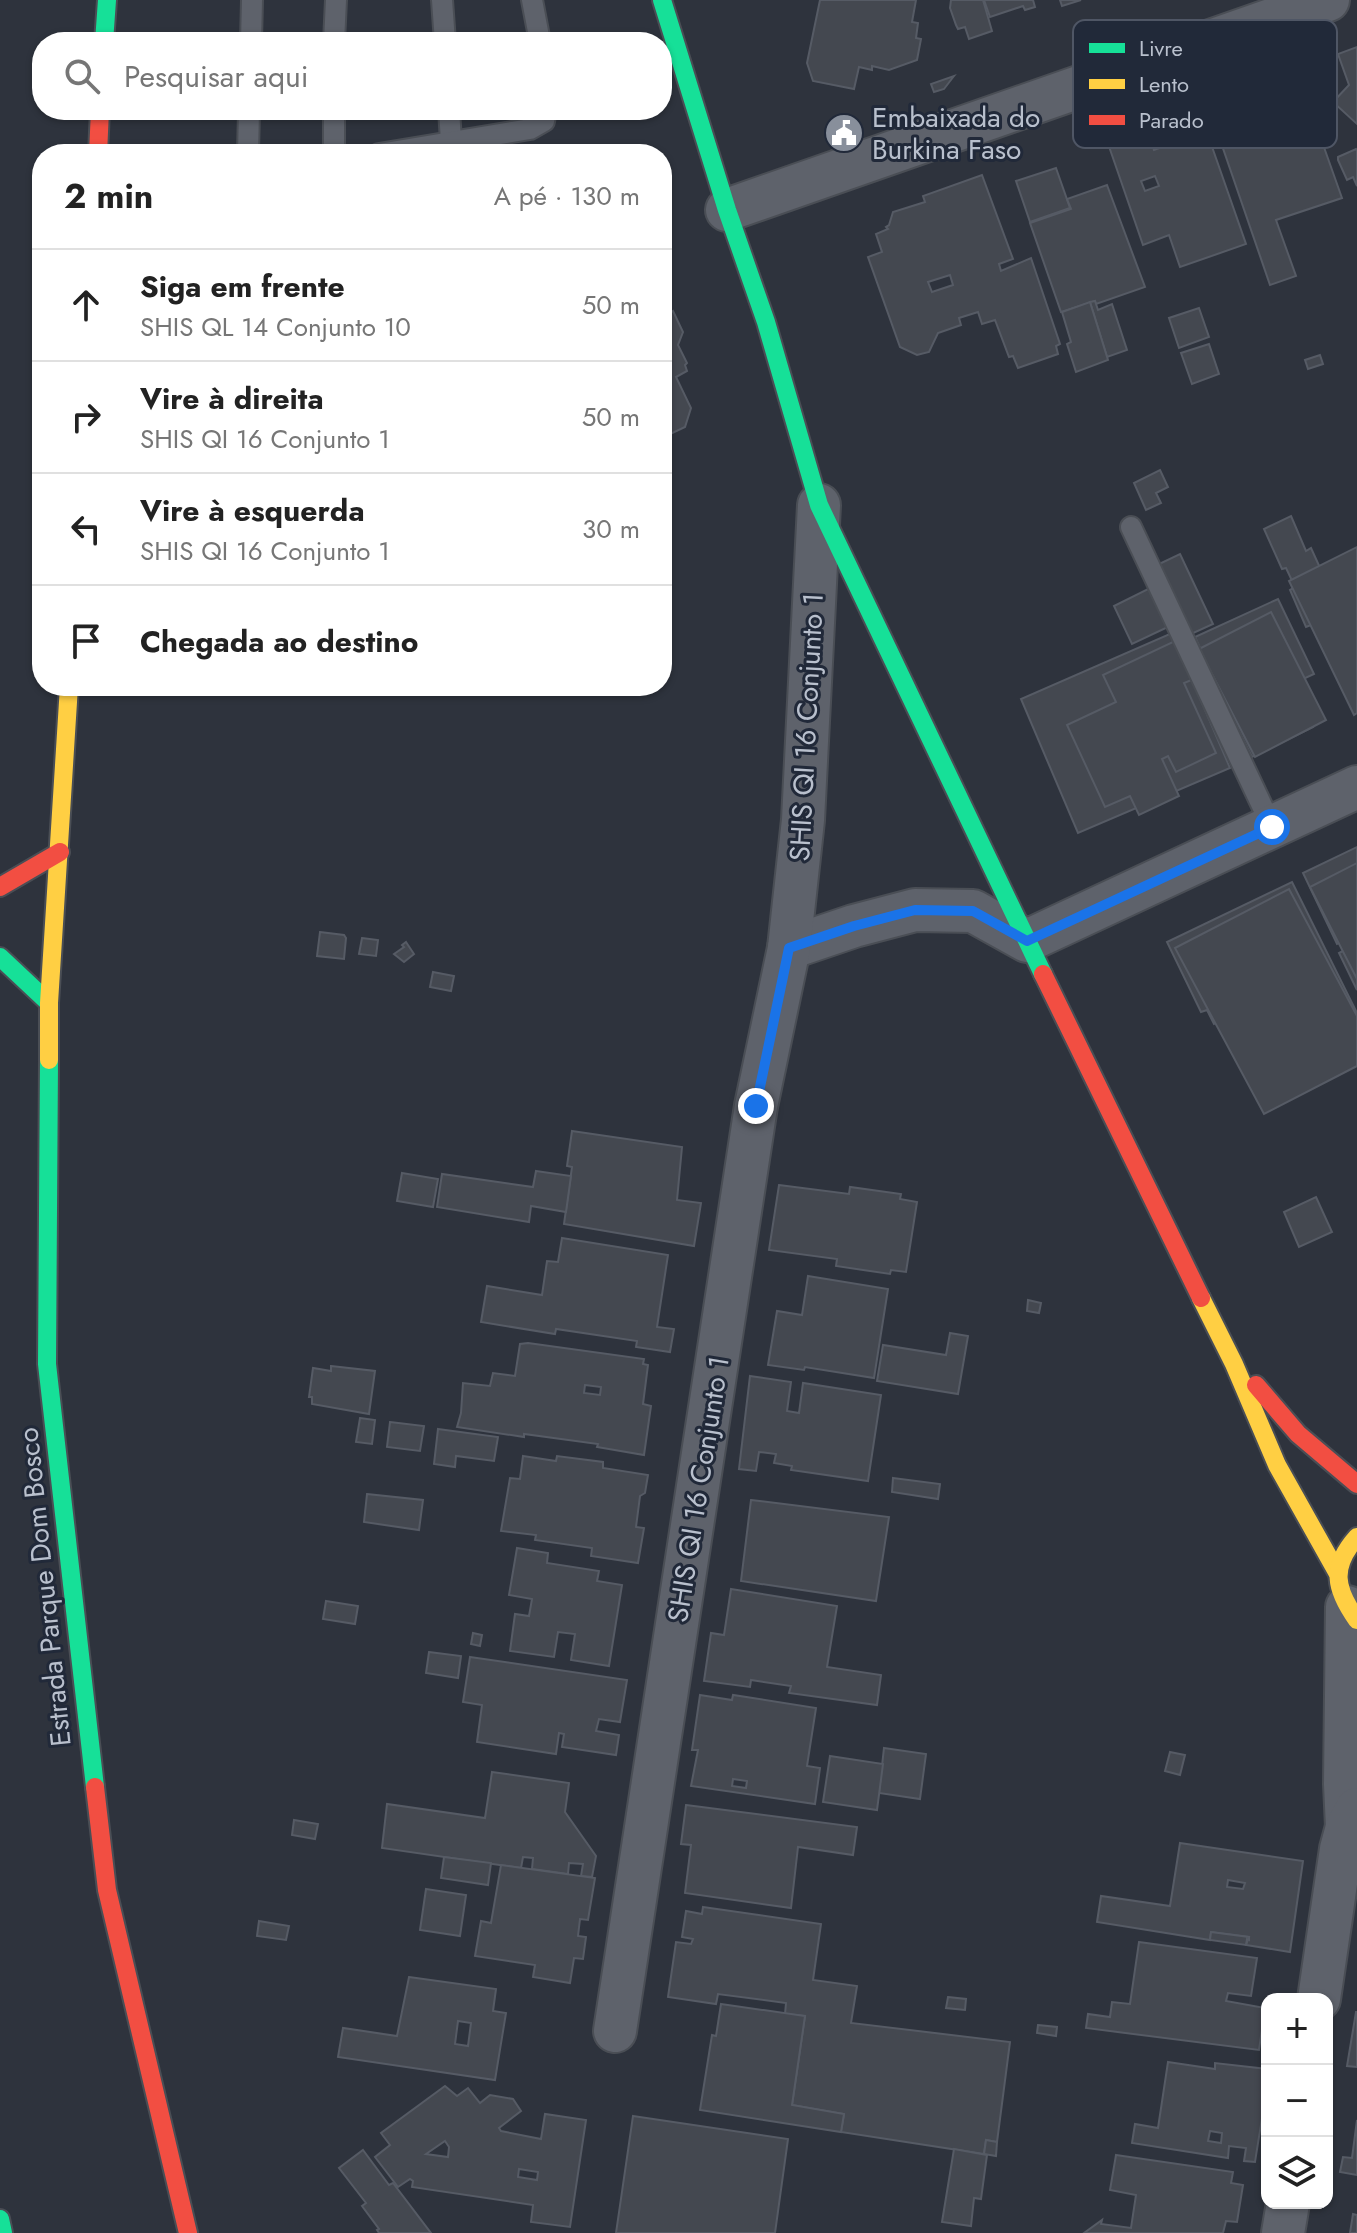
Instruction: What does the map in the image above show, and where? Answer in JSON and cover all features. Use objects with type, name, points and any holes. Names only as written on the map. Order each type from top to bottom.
[{"type":"street","points":[[105,32],[107,0]]},
{"type":"street","points":[[662,0],[672,32]]},
{"type":"street","points":[[1271,20],[1328,0]]},
{"type":"street","points":[[672,32],[727,210],[766,322],[819,505],[1234,1364],[1277,1465],[1347,1600]]},
{"type":"street","points":[[727,210],[1073,89]]},
{"type":"street","points":[[98,144],[100,120]]},
{"type":"street","name":"SHIS QI 16 Conjunto 1","points":[[615,2031],[756,1106],[789,948],[803,820],[819,505]]},
{"type":"street","name":"Estrada Parque Dom Bosco","points":[[68,696],[49,1003],[49,1379],[107,1890],[188,2233]]},
{"type":"street","points":[[1027,941],[1357,787]]},
{"type":"street","points":[[0,887],[60,852]]},
{"type":"street","points":[[789,948],[915,910],[973,911],[1027,941]]},
{"type":"street","points":[[0,957],[49,1003]]},
{"type":"street","points":[[1234,1364],[1298,1434],[1357,1484]]},
{"type":"street","points":[[1320,1993],[1341,1849],[1352,1818],[1345,1784],[1347,1600],[1340,1559],[1347,1546],[1357,1537]]},
{"type":"street","points":[[1283,2233],[1287,2209]]},
{"type":"street","points":[[0,2219],[3,2233]]},
{"type":"lane","points":[[251,32],[252,0]]},
{"type":"lane","points":[[334,32],[336,0]]},
{"type":"lane","points":[[442,0],[444,32]]},
{"type":"lane","points":[[532,0],[538,32]]},
{"type":"lane","points":[[248,144],[249,120]]},
{"type":"lane","points":[[334,120],[334,144]]},
{"type":"lane","points":[[450,120],[451,141]]},
{"type":"lane","points":[[434,144],[530,129],[544,120]]},
{"type":"lane","points":[[1131,527],[1272,827]]},
{"type":"building","points":[[820,0],[916,0],[912,22],[918,23],[916,38],[921,39],[917,60],[889,70],[859,67],[854,89],[813,81],[807,63]]},
{"type":"building","points":[[951,0],[983,0],[992,31],[969,39],[965,27],[958,29],[956,25],[950,8]]},
{"type":"building","points":[[984,0],[1033,0],[1035,7],[1025,10],[1023,6],[990,17]]},
{"type":"building","points":[[1060,0],[1081,0],[1062,6]]},
{"type":"building","points":[[1357,47],[1357,124],[1337,106],[1337,98],[1349,85],[1338,54]]},
{"type":"building","points":[[954,76],[944,89],[934,92],[931,84]]},
{"type":"building","points":[[1110,148],[1212,148],[1246,244],[1180,267],[1169,235],[1143,245]],"holes":[[[1155,176],[1159,186],[1145,191],[1141,181]]]},
{"type":"building","points":[[1223,148],[1324,148],[1342,198],[1276,220],[1296,276],[1270,285]]},
{"type":"building","points":[[1356,149],[1357,186],[1353,177],[1347,180],[1338,160],[1338,157]]},
{"type":"building","points":[[1056,168],[1070,208],[1030,222],[1016,181]]},
{"type":"building","points":[[982,175],[1013,259],[999,264],[1001,271],[1031,258],[1060,344],[1056,346],[1058,354],[1018,368],[1013,356],[1009,357],[995,320],[982,324],[978,312],[959,318],[961,325],[938,333],[929,352],[917,355],[900,347],[868,257],[882,252],[876,234],[888,229],[886,227],[893,212],[925,202],[923,196]],"holes":[[[950,275],[953,285],[932,292],[928,282]]]},
{"type":"building","points":[[1107,185],[1145,287],[1061,312],[1030,223],[1071,209],[1067,199]]},
{"type":"building","points":[[1095,301],[1098,310],[1112,304],[1127,350],[1107,357],[1090,302]]},
{"type":"building","points":[[1090,302],[1108,360],[1076,372],[1067,344],[1071,342],[1062,312]]},
{"type":"building","points":[[1199,308],[1209,337],[1179,348],[1169,318]]},
{"type":"building","points":[[672,312],[683,332],[678,345],[687,363],[687,371],[676,377],[691,408],[685,427],[672,433]]},
{"type":"building","points":[[1209,344],[1219,374],[1192,384],[1181,353]]},
{"type":"building","points":[[1320,355],[1323,364],[1308,369],[1305,360]]},
{"type":"building","points":[[1160,470],[1168,487],[1156,493],[1161,503],[1146,510],[1134,483]]},
{"type":"building","points":[[1291,516],[1306,551],[1311,548],[1326,581],[1348,589],[1357,585],[1357,690],[1345,695],[1311,625],[1306,627],[1290,590],[1295,587],[1286,568],[1282,569],[1264,529]]},
{"type":"building","points":[[1357,547],[1357,713],[1354,715],[1289,581]]},
{"type":"building","points":[[1180,554],[1213,624],[1189,635],[1157,565]]},
{"type":"building","points":[[1152,587],[1170,626],[1132,644],[1114,606]]},
{"type":"building","points":[[1278,599],[1314,674],[1292,684],[1313,727],[1252,757],[1228,710],[1233,708],[1231,702],[1226,704],[1195,637]]},
{"type":"building","points":[[1271,612],[1326,720],[1255,757],[1199,649]]},
{"type":"building","points":[[1172,633],[1230,768],[1078,833],[1021,699]]},
{"type":"building","points":[[1177,640],[1194,679],[1184,683],[1216,753],[1176,772],[1168,756],[1162,759],[1179,796],[1139,815],[1130,796],[1105,807],[1067,725],[1116,702],[1103,675]]},
{"type":"building","points":[[1357,847],[1357,990],[1339,953],[1347,949],[1343,941],[1337,944],[1303,873]]},
{"type":"building","points":[[1357,863],[1357,979],[1310,887]]},
{"type":"building","points":[[1292,882],[1357,1013],[1357,1048],[1296,1078],[1259,1002],[1214,1024],[1207,1010],[1201,1012],[1167,942]],"holes":[[[1265,904],[1270,918],[1261,922],[1255,908]],[[1246,947],[1254,967],[1240,973],[1232,953]],[[1309,956],[1311,960],[1298,967],[1296,962]]]},
{"type":"building","points":[[1289,889],[1357,1016],[1357,1066],[1264,1114],[1175,948]]},
{"type":"building","points":[[320,932],[344,935],[344,959],[317,956]]},
{"type":"building","points":[[362,938],[378,940],[376,956],[359,954]]},
{"type":"building","points":[[406,942],[414,954],[404,962],[394,954]]},
{"type":"building","points":[[433,972],[454,976],[451,991],[430,987]]},
{"type":"building","points":[[572,1131],[682,1147],[677,1200],[701,1203],[694,1246],[564,1224],[572,1167],[567,1166]]},
{"type":"building","points":[[536,1171],[571,1176],[566,1212],[531,1206],[529,1222],[437,1207],[442,1174],[533,1187]]},
{"type":"building","points":[[402,1173],[438,1179],[433,1207],[397,1201]]},
{"type":"building","points":[[779,1185],[849,1194],[850,1187],[901,1194],[900,1199],[917,1202],[906,1272],[891,1270],[890,1274],[836,1266],[837,1259],[769,1250]]},
{"type":"building","points":[[1316,1197],[1332,1232],[1299,1247],[1284,1212]]},
{"type":"building","points":[[562,1238],[668,1255],[657,1327],[674,1329],[670,1352],[636,1347],[637,1341],[556,1329],[555,1334],[481,1322],[487,1286],[542,1295],[547,1261],[558,1262]]},
{"type":"building","points":[[808,1276],[888,1289],[874,1378],[805,1367],[804,1370],[768,1365],[777,1311],[802,1315]]},
{"type":"building","points":[[1028,1300],[1041,1303],[1039,1313],[1027,1311]]},
{"type":"building","points":[[950,1333],[968,1336],[958,1394],[877,1381],[883,1345],[946,1355]]},
{"type":"building","points":[[520,1344],[644,1359],[643,1364],[648,1365],[643,1404],[651,1406],[644,1455],[597,1447],[598,1444],[457,1427],[463,1383],[490,1386],[493,1373],[515,1376]],"holes":[[[585,1385],[601,1387],[600,1395],[584,1393]]]},
{"type":"building","points":[[331,1366],[375,1371],[369,1414],[312,1404],[312,1397],[309,1397],[313,1368],[331,1371]]},
{"type":"building","points":[[750,1376],[791,1382],[787,1411],[799,1413],[803,1383],[881,1395],[868,1481],[791,1470],[792,1466],[774,1463],[776,1454],[759,1452],[756,1471],[739,1469]]},
{"type":"building","points":[[360,1418],[375,1420],[372,1444],[356,1442]]},
{"type":"building","points":[[390,1422],[424,1426],[420,1451],[387,1447]]},
{"type":"building","points":[[438,1429],[498,1437],[494,1461],[456,1456],[455,1467],[434,1464]]},
{"type":"building","points":[[523,1456],[556,1461],[557,1456],[603,1462],[603,1468],[648,1475],[645,1493],[640,1496],[636,1527],[644,1528],[638,1563],[591,1556],[592,1548],[535,1540],[536,1535],[501,1531],[510,1478],[520,1479]]},
{"type":"building","points":[[893,1478],[940,1484],[938,1499],[892,1492]]},
{"type":"building","points":[[367,1494],[423,1500],[419,1530],[364,1522]]},
{"type":"building","points":[[751,1500],[889,1517],[876,1601],[741,1581]]},
{"type":"building","points":[[517,1548],[548,1553],[547,1563],[599,1571],[597,1581],[622,1585],[609,1666],[571,1660],[575,1634],[558,1632],[554,1657],[510,1651],[515,1614],[529,1616],[532,1599],[509,1595]]},
{"type":"building","points":[[731,1589],[837,1606],[827,1667],[881,1675],[877,1705],[789,1693],[791,1686],[751,1680],[750,1687],[704,1681],[711,1633],[724,1635]]},
{"type":"building","points":[[326,1601],[358,1606],[355,1624],[323,1619]]},
{"type":"building","points":[[473,1633],[482,1635],[480,1646],[471,1644]]},
{"type":"building","points":[[429,1652],[461,1656],[458,1678],[426,1673]]},
{"type":"building","points":[[470,1657],[627,1680],[620,1722],[599,1719],[596,1731],[619,1735],[616,1755],[562,1747],[564,1734],[559,1733],[556,1754],[477,1742],[482,1705],[463,1702]]},
{"type":"building","points":[[700,1695],[732,1700],[733,1695],[816,1708],[807,1766],[820,1768],[815,1804],[691,1786],[698,1750],[692,1750]],"holes":[[[733,1779],[747,1781],[746,1788],[732,1786]]]},
{"type":"building","points":[[884,1748],[926,1754],[920,1799],[879,1793]]},
{"type":"building","points":[[1170,1752],[1185,1755],[1180,1775],[1165,1771]]},
{"type":"building","points":[[830,1756],[883,1764],[877,1810],[823,1802]]},
{"type":"building","points":[[492,1772],[569,1783],[565,1812],[596,1856],[592,1877],[581,1876],[583,1864],[569,1863],[568,1874],[532,1869],[533,1858],[523,1857],[521,1868],[382,1848],[387,1804],[485,1818]]},
{"type":"building","points":[[686,1805],[857,1827],[853,1855],[798,1847],[791,1908],[685,1893],[691,1845],[681,1844]]},
{"type":"building","points":[[294,1820],[318,1824],[315,1839],[292,1835]]},
{"type":"building","points":[[1180,1843],[1303,1861],[1290,1952],[1246,1945],[1249,1937],[1211,1932],[1210,1940],[1097,1922],[1101,1896],[1170,1906]],"holes":[[[1228,1880],[1245,1883],[1243,1889],[1227,1887]]]},
{"type":"building","points":[[444,1857],[491,1863],[488,1885],[441,1878]]},
{"type":"building","points":[[501,1865],[595,1878],[588,1920],[580,1919],[578,1936],[586,1937],[583,1959],[574,1958],[570,1983],[533,1977],[535,1965],[475,1956],[481,1921],[491,1923]]},
{"type":"building","points":[[426,1889],[466,1895],[460,1936],[420,1930]]},
{"type":"building","points":[[703,1907],[821,1924],[813,1980],[857,1986],[851,2023],[1010,2042],[997,2142],[986,2140],[984,2154],[841,2132],[844,2114],[792,2105],[805,2016],[785,2014],[786,2003],[718,1994],[716,2004],[668,1997],[676,1942],[691,1944],[693,1939],[682,1937],[686,1911],[702,1914]]},
{"type":"building","points":[[259,1921],[289,1926],[286,1940],[257,1936]]},
{"type":"building","points":[[1211,1932],[1249,1937],[1249,1940],[1246,1945],[1210,1940]]},
{"type":"building","points":[[1139,1942],[1257,1958],[1251,1996],[1228,1993],[1226,2001],[1261,2007],[1259,2050],[1086,2028],[1088,2014],[1110,2017],[1112,2002],[1130,2004]]},
{"type":"building","points":[[409,1977],[496,1989],[493,2011],[506,2013],[495,2080],[338,2057],[343,2028],[397,2036]],"holes":[[[458,2021],[471,2023],[468,2046],[455,2044]]]},
{"type":"building","points":[[948,1997],[966,1999],[965,2010],[946,2008]]},
{"type":"building","points":[[721,2004],[805,2016],[792,2105],[844,2114],[841,2132],[700,2110],[712,2035],[716,2036]]},
{"type":"building","points":[[1357,2012],[1357,2067],[1347,2066]]},
{"type":"building","points":[[1038,2025],[1057,2027],[1056,2036],[1037,2033]]},
{"type":"building","points":[[1168,2062],[1215,2069],[1215,2063],[1261,2068],[1261,2124],[1255,2162],[1244,2161],[1246,2148],[1229,2146],[1228,2158],[1132,2143],[1135,2124],[1158,2128]],"holes":[[[1210,2131],[1222,2133],[1221,2143],[1208,2141]]]},
{"type":"building","points":[[445,2086],[457,2096],[468,2088],[480,2103],[490,2095],[513,2099],[521,2111],[499,2128],[501,2131],[541,2139],[545,2114],[586,2120],[570,2227],[531,2222],[533,2205],[412,2187],[413,2181],[410,2179],[398,2187],[375,2157],[390,2145],[381,2133]],"holes":[[[445,2141],[449,2147],[448,2157],[426,2154]],[[519,2169],[538,2172],[537,2180],[518,2177]]]},
{"type":"building","points":[[633,2116],[788,2139],[775,2233],[616,2233]]},
{"type":"building","points":[[1357,2120],[1357,2175],[1340,2172],[1343,2157],[1352,2158]]},
{"type":"building","points":[[986,2140],[997,2142],[996,2156],[984,2154]]},
{"type":"building","points":[[954,2149],[987,2155],[981,2199],[974,2198],[971,2226],[942,2222]]},
{"type":"building","points":[[363,2150],[431,2233],[379,2233],[362,2206],[366,2203],[339,2168]]},
{"type":"building","points":[[1116,2155],[1233,2172],[1231,2183],[1243,2185],[1237,2222],[1226,2221],[1223,2233],[1084,2233],[1102,2220],[1101,2224],[1131,2228],[1136,2195],[1110,2190]]},
{"type":"building","points":[[1353,2214],[1357,2215],[1357,2233],[1350,2233]]},
{"type":"traffic: fast","points":[[105,32],[107,0]]},
{"type":"traffic: fast","points":[[662,0],[672,32]]},
{"type":"traffic: fast","points":[[672,32],[727,210],[766,322],[819,505],[1043,974]]},
{"type":"traffic: fast","points":[[0,957],[49,1003]]},
{"type":"traffic: fast","points":[[49,1060],[47,1364],[95,1787]]},
{"type":"traffic: fast","points":[[0,2219],[3,2233]]},
{"type":"traffic: slow","points":[[49,1060],[49,1003],[68,696]]},
{"type":"traffic: slow","points":[[1201,1298],[1234,1364],[1277,1465],[1337,1572]]},
{"type":"traffic: slow","points":[[1357,1537],[1339,1568],[1340,1588],[1357,1620]]},
{"type":"traffic: jam","points":[[98,144],[100,120]]},
{"type":"traffic: jam","points":[[0,887],[60,852]]},
{"type":"traffic: jam","points":[[1043,974],[1201,1298]]},
{"type":"traffic: jam","points":[[1256,1385],[1298,1434],[1357,1484]]},
{"type":"traffic: jam","points":[[95,1787],[107,1890],[188,2233]]},
{"type":"place","name":"Embaixada do Burkina Faso","points":[[844,133]]},
{"type":"route","points":[[756,1106],[789,948],[915,910],[973,911],[1027,941],[1272,827]]}]
